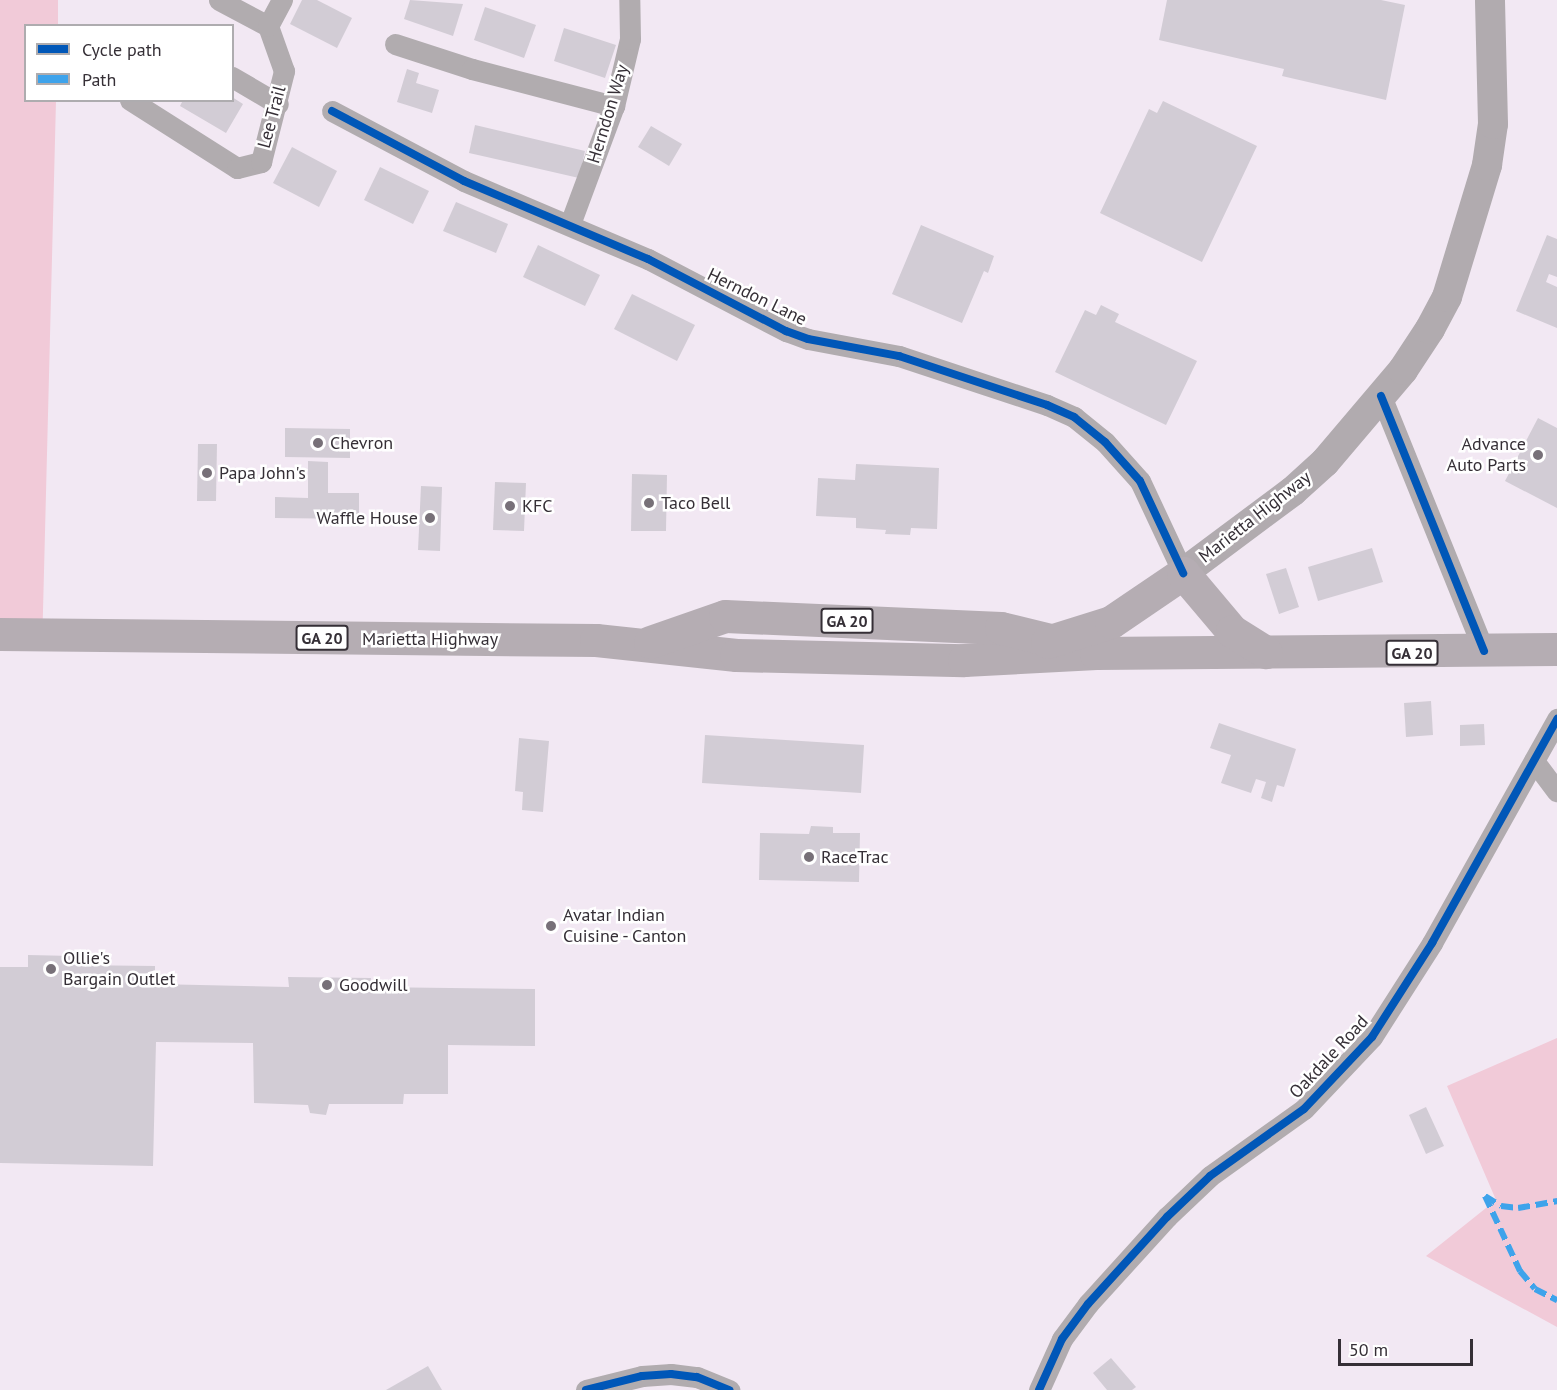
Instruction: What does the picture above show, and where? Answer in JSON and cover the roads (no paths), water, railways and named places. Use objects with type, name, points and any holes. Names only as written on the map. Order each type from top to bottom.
[{"type":"main road","name":"Marietta Highway","points":[[964,660],[1054,641],[1111,622],[1183,573],[1293,491],[1325,462],[1403,370],[1447,297],[1487,168],[1494,112],[1490,0]]},
{"type":"main road","points":[[1183,573],[1232,631],[1266,652]]},
{"type":"main road","name":"Marietta Highway","points":[[643,645],[725,616],[1001,628],[1054,641]]},
{"type":"main road","name":"Marietta Highway","points":[[0,634],[572,640],[736,655],[964,660],[1266,652],[1557,649]]},
{"type":"street","points":[[219,0],[268,26],[282,0]]},
{"type":"street","name":"Herndon Way","points":[[570,224],[614,106],[630,39],[629,0]]},
{"type":"street","name":"Lee Trail","points":[[133,102],[237,168],[261,162],[278,104],[284,71],[268,26]]},
{"type":"street","points":[[395,44],[472,69],[614,106]]},
{"type":"street","points":[[234,77],[278,104]]},
{"type":"street","name":"Herndon Lane","points":[[332,111],[464,181],[648,259],[786,331],[808,339],[899,356],[1074,417],[1105,442],[1140,481],[1183,573]]},
{"type":"street","points":[[1381,396],[1484,651]]},
{"type":"street","name":"Oakdale Road","points":[[1039,1390],[1062,1339],[1088,1304],[1167,1217],[1210,1176],[1304,1109],[1372,1037],[1432,944],[1557,719]]},
{"type":"street","points":[[1534,761],[1557,791]]},
{"type":"street","points":[[586,1390],[642,1376],[671,1374],[697,1377],[730,1390]]},
{"type":"place","name":"Chevron","points":[[318,443]]},
{"type":"place","name":"Advance Auto Parts","points":[[1538,455]]},
{"type":"place","name":"Papa John's","points":[[207,473]]},
{"type":"place","name":"Taco Bell","points":[[649,503]]},
{"type":"place","name":"KFC","points":[[510,506]]},
{"type":"place","name":"Waffle House","points":[[430,518]]},
{"type":"place","name":"RaceTrac","points":[[809,857]]},
{"type":"place","name":"Avatar Indian Cuisine - Canton","points":[[551,926]]},
{"type":"place","name":"Ollie's Bargain Outlet","points":[[51,969]]},
{"type":"place","name":"Goodwill","points":[[327,985]]}]
